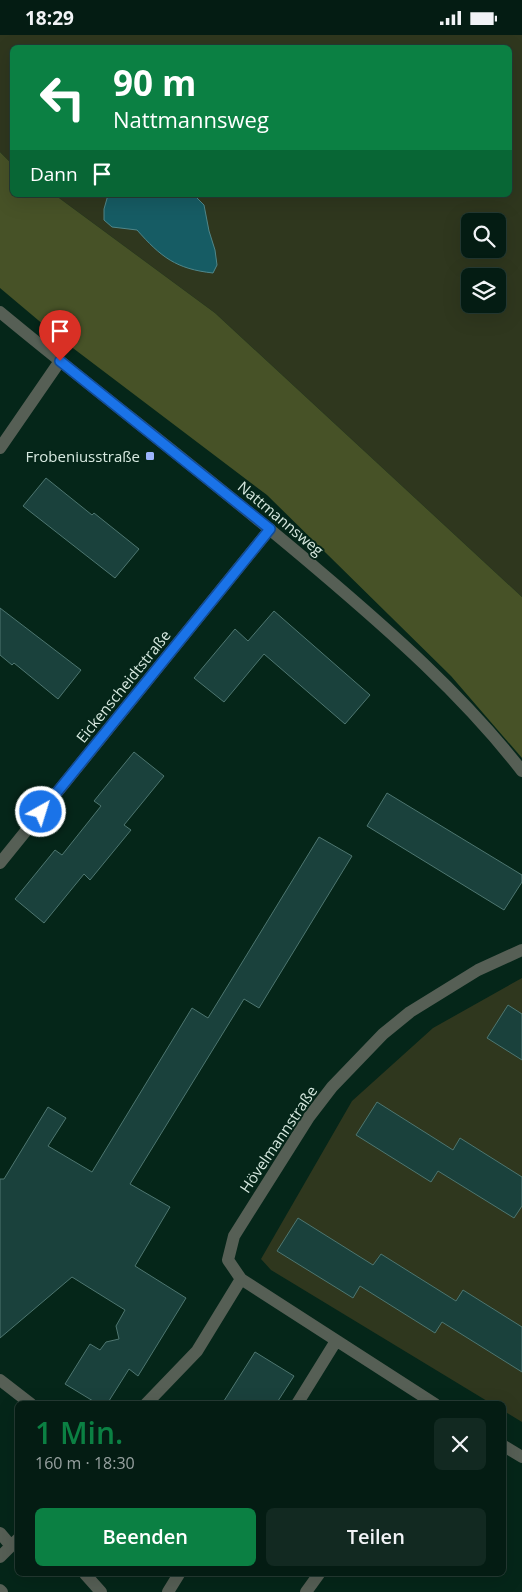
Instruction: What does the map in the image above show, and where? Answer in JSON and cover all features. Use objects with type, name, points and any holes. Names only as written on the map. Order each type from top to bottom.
[{"type":"street","name":"Nattmannsweg","points":[[0,312],[270,529],[387,628],[463,704],[522,771]]},
{"type":"street","points":[[0,448],[60,361]]},
{"type":"street","name":"Eickenscheidtstraße","points":[[0,863],[270,529]]},
{"type":"street","name":"Hövelmannstraße","points":[[241,1279],[228,1260],[234,1236],[309,1117],[332,1087],[383,1034],[410,1012],[478,970],[522,950]]},
{"type":"street","points":[[149,1401],[198,1351],[241,1279],[431,1401]]},
{"type":"street","points":[[299,1401],[336,1341]]},
{"type":"street","points":[[0,1380],[27,1401]]},
{"type":"street","points":[[506,1447],[522,1457]]},
{"type":"street","points":[[0,1533],[14,1542],[0,1557]]},
{"type":"street","points":[[87,1576],[101,1592]]},
{"type":"street","points":[[168,1592],[178,1576]]},
{"type":"street","points":[[306,1592],[318,1576]]},
{"type":"green space","points":[[0,35],[522,35],[522,597],[215,313],[58,197],[512,197],[512,45],[10,45],[10,162],[0,152]]},
{"type":"green space","points":[[0,152],[10,162],[10,197],[58,197],[215,313],[522,597],[522,758],[451,676],[267,495],[57,336],[0,288]]},
{"type":"green space","points":[[522,978],[522,1422],[506,1412],[506,1401],[487,1401],[271,1270],[261,1259],[352,1101],[433,1028]]},
{"type":"water","points":[[107,197],[196,197],[204,205],[215,250],[217,265],[213,273],[179,265],[170,260],[154,248],[137,230],[112,227],[104,220],[104,209]]},
{"type":"building","points":[[46,478],[139,549],[115,578],[23,506]]},
{"type":"building","points":[[0,608],[81,670],[58,699],[14,663],[12,665],[0,655]]},
{"type":"building","points":[[274,611],[370,695],[345,724],[264,654],[224,702],[194,678],[235,629],[248,641]]},
{"type":"building","points":[[134,752],[164,776],[124,825],[131,830],[90,880],[84,874],[44,923],[15,899],[55,850],[62,855],[101,806],[94,801]]},
{"type":"building","points":[[387,793],[522,875],[522,882],[504,910],[367,826]]},
{"type":"building","points":[[319,837],[352,856],[259,1008],[244,999],[130,1184],[170,1207],[135,1266],[186,1298],[138,1376],[129,1369],[109,1401],[93,1401],[65,1384],[90,1344],[100,1350],[106,1342],[119,1339],[116,1326],[125,1310],[72,1277],[0,1338],[0,1179],[4,1179],[48,1107],[66,1118],[48,1146],[92,1172],[192,1008],[208,1018]]},
{"type":"building","points":[[508,1005],[522,1014],[522,1060],[487,1038]]},
{"type":"building","points":[[377,1102],[453,1150],[460,1138],[522,1177],[522,1206],[514,1218],[438,1171],[431,1182],[356,1135]]},
{"type":"building","points":[[298,1218],[373,1265],[381,1254],[456,1301],[463,1290],[522,1327],[522,1372],[442,1322],[435,1333],[360,1286],[353,1298],[277,1251]]},
{"type":"building","points":[[255,1352],[294,1376],[278,1401],[224,1401]]},
{"type":"place","name":"Frobeniusstraße","points":[[150,456]]},
{"type":"route","points":[[41,812],[270,529],[60,361]]}]
